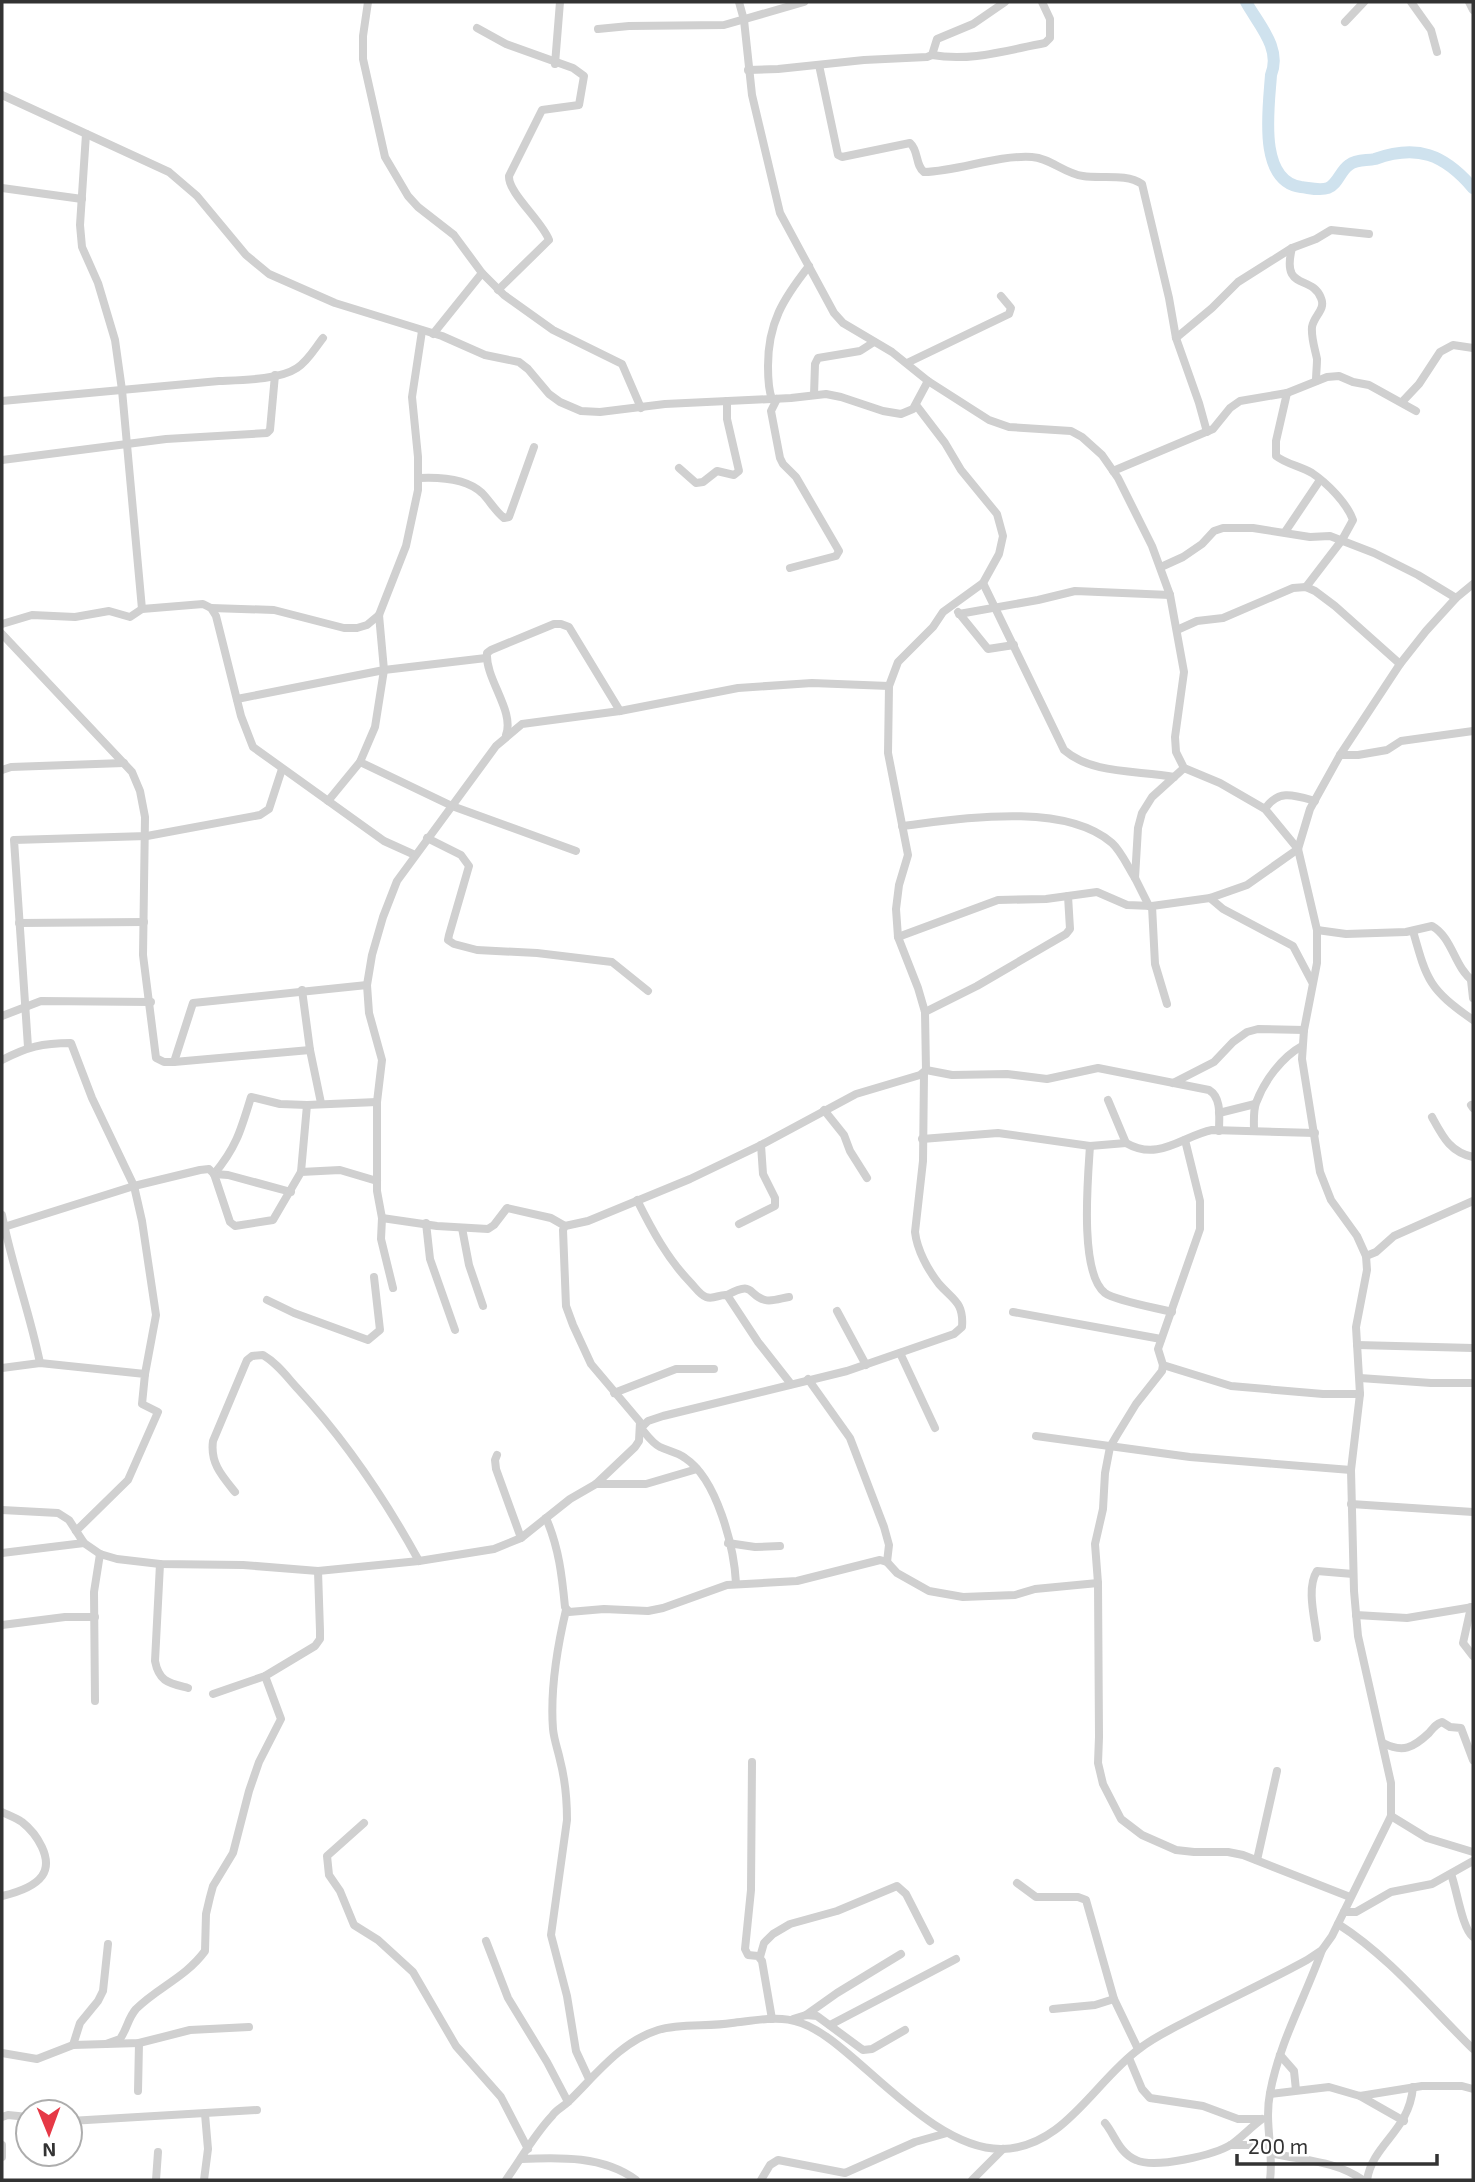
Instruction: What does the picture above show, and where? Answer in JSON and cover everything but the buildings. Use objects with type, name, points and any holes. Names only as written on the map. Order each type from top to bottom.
[{"type":"street","points":[[368,2],[363,59],[385,158],[408,196],[454,235],[498,290],[553,330],[622,364],[641,408]]},
{"type":"street","points":[[555,64],[560,2]]},
{"type":"street","points":[[739,2],[744,20],[748,70],[780,213],[819,289],[837,317],[862,336],[907,363],[929,381],[1000,425],[1020,429],[1071,431],[1094,446],[1113,471],[1161,566],[1170,595],[1184,672],[1175,737],[1176,752],[1184,768],[1220,783],[1265,809],[1298,849],[1317,930],[1318,952],[1304,1030],[1303,1072],[1320,1172],[1331,1200],[1357,1236],[1366,1256],[1367,1270],[1356,1327],[1360,1394],[1351,1470],[1353,1574],[1356,1615],[1392,1790],[1391,1816],[1338,1924],[1322,1950],[1280,2055],[1264,2119],[1270,2149],[1270,2180]]},
{"type":"street","points":[[598,29],[724,25],[804,2]]},
{"type":"street","points":[[932,55],[937,39],[973,24],[1005,2]]},
{"type":"street","points":[[748,70],[932,55],[954,58],[989,55],[1048,42],[1051,24],[1042,2]]},
{"type":"street","points":[[1345,22],[1364,2]]},
{"type":"street","points":[[1411,2],[1431,30],[1437,52]]},
{"type":"street","points":[[1469,2],[1473,10]]},
{"type":"street","points":[[477,28],[506,44],[583,74],[580,103],[576,106],[542,110],[508,180],[548,240],[498,290]]},
{"type":"street","points":[[819,65],[838,155],[842,157],[910,143],[915,148],[920,169],[924,172],[1031,157],[1080,176],[1139,182],[1143,187],[1170,298],[1176,338],[1207,432]]},
{"type":"street","points":[[2,95],[174,176],[197,196],[246,255],[270,274],[335,303],[463,343],[485,355],[519,362],[549,394],[581,411],[600,412],[665,404],[831,394],[895,414],[911,411],[929,381]]},
{"type":"street","points":[[86,134],[82,247],[98,283],[115,340],[142,608]]},
{"type":"street","points":[[2,188],[82,200]]},
{"type":"street","points":[[1176,338],[1238,282],[1292,248],[1331,230],[1368,234]]},
{"type":"street","points":[[1292,248],[1291,272],[1299,281],[1319,293],[1322,300],[1322,310],[1312,328],[1317,362],[1316,381]]},
{"type":"street","points":[[790,568],[836,556],[839,551],[796,477],[780,458],[771,411],[774,399],[768,373],[771,332],[784,301],[808,266]]},
{"type":"street","points":[[433,334],[482,273]]},
{"type":"street","points":[[907,363],[1009,314],[1011,308],[1002,296]]},
{"type":"street","points":[[328,801],[360,762],[375,727],[384,670],[379,615],[406,546],[419,478],[412,397],[422,331]]},
{"type":"street","points":[[2,401],[275,375],[298,367],[323,338]]},
{"type":"street","points":[[814,394],[815,364],[818,358],[860,351],[874,342]]},
{"type":"street","points":[[1402,402],[1419,384],[1440,352],[1453,345],[1473,348]]},
{"type":"street","points":[[2,460],[127,443],[267,433],[270,430],[275,375]]},
{"type":"street","points":[[1113,471],[1213,429],[1230,408],[1240,401],[1287,393],[1327,377],[1339,376],[1369,385],[1416,411]]},
{"type":"street","points":[[1287,393],[1275,453],[1279,459],[1320,480],[1352,516],[1351,525],[1342,540],[1306,587]]},
{"type":"street","points":[[679,468],[696,483],[703,482],[713,472],[734,474],[739,471],[727,419],[727,401]]},
{"type":"street","points":[[640,1428],[648,1421],[663,1416],[866,1365],[954,1334],[962,1327],[960,1306],[940,1285],[916,1242],[923,1161],[925,1012],[898,937],[896,909],[908,855],[888,753],[889,686],[898,662],[933,627],[943,612],[983,583],[999,554],[1003,536],[997,514],[961,470],[945,443],[916,405]]},
{"type":"street","points":[[419,478],[449,478],[467,484],[480,491],[504,518],[509,517],[534,447]]},
{"type":"street","points":[[1285,532],[1320,480]]},
{"type":"street","points":[[1161,566],[1183,557],[1202,544],[1214,531],[1223,528],[1285,532],[1342,540],[1418,575],[1456,598]]},
{"type":"street","points":[[983,583],[1064,750],[1073,758],[1099,767],[1174,778]]},
{"type":"street","points":[[898,937],[998,900],[1097,892],[1127,905],[1150,906],[1210,898],[1247,885],[1298,849],[1315,800],[1340,755],[1400,664],[1433,622],[1473,584]]},
{"type":"street","points":[[1177,630],[1197,621],[1223,618],[1293,588],[1306,587],[1335,606],[1400,664]]},
{"type":"street","points":[[959,614],[1075,591],[1170,595]]},
{"type":"street","points":[[2,624],[33,615],[75,617],[109,611],[130,617],[142,608],[203,604],[211,608],[274,611],[344,628],[367,625],[379,615]]},
{"type":"street","points":[[953,604],[989,649],[1014,645]]},
{"type":"street","points":[[211,608],[216,616],[245,732],[253,747],[384,841],[415,855]]},
{"type":"street","points":[[506,735],[508,723],[486,658],[487,653],[554,624],[569,627],[620,711]]},
{"type":"street","points":[[2,634],[132,772],[141,791],[146,836],[144,954],[156,1058],[164,1062],[174,1062],[310,1050]]},
{"type":"street","points":[[237,699],[384,670],[486,658]]},
{"type":"street","points":[[393,1288],[381,1239],[382,1218],[377,1181],[377,1102],[382,1060],[369,1013],[367,985],[372,955],[397,881],[506,735],[522,724],[620,711],[738,688],[832,682],[889,686]]},
{"type":"street","points":[[1340,755],[1387,750],[1401,741],[1473,731]]},
{"type":"street","points":[[360,762],[452,806],[576,851]]},
{"type":"street","points":[[2,770],[11,767],[124,763]]},
{"type":"street","points":[[1136,878],[1136,848],[1142,813],[1152,797],[1184,768]]},
{"type":"street","points":[[28,1047],[14,840],[146,836],[260,815],[269,809],[282,769]]},
{"type":"street","points":[[1265,809],[1275,797],[1283,795],[1315,800]]},
{"type":"street","points":[[902,826],[990,816],[1050,819],[1075,823],[1094,831],[1113,844],[1136,878],[1150,906],[1155,964],[1167,1004]]},
{"type":"street","points":[[427,838],[461,855],[469,866],[448,940],[477,950],[537,953],[612,962],[648,991]]},
{"type":"street","points":[[925,1012],[999,975],[1066,934],[1070,929],[1068,896]]},
{"type":"street","points":[[1210,898],[1223,909],[1293,946],[1313,984]]},
{"type":"street","points":[[19,923],[144,922]]},
{"type":"street","points":[[1317,930],[1346,934],[1413,931],[1432,926],[1439,930],[1460,968],[1472,981],[1473,998]]},
{"type":"street","points":[[1413,931],[1420,962],[1432,986],[1473,1020]]},
{"type":"street","points":[[174,1062],[193,1003],[367,985]]},
{"type":"street","points":[[302,990],[321,1103]]},
{"type":"street","points":[[2,1016],[41,1001],[150,1002]]},
{"type":"street","points":[[1173,1083],[1214,1062],[1247,1032],[1258,1029],[1304,1030]]},
{"type":"street","points":[[2,1060],[28,1047],[71,1043],[92,1098],[134,1186],[142,1222],[156,1315],[142,1404],[158,1412],[128,1480],[76,1531]]},
{"type":"street","points":[[1254,1131],[1255,1104],[1284,1058],[1302,1046]]},
{"type":"street","points":[[382,1218],[490,1229],[507,1208],[551,1218],[565,1226],[588,1221],[690,1179],[856,1094],[925,1072],[952,1075],[1007,1074],[1047,1079],[1098,1068],[1214,1092],[1219,1113],[1219,1130]]},
{"type":"street","points":[[214,1174],[237,1142],[251,1097],[280,1104],[377,1102]]},
{"type":"street","points":[[1108,1100],[1126,1143]]},
{"type":"street","points":[[1219,1113],[1255,1104]]},
{"type":"street","points":[[4,1227],[134,1186],[209,1169],[214,1174],[232,1225],[273,1220],[301,1172],[307,1105]]},
{"type":"street","points":[[824,1110],[844,1135],[867,1178]]},
{"type":"street","points":[[1432,1117],[1451,1148],[1473,1157]]},
{"type":"street","points":[[922,1139],[998,1133],[1090,1146],[1126,1143],[1149,1149],[1168,1147],[1203,1132],[1219,1130],[1315,1133]]},
{"type":"street","points":[[1185,1140],[1200,1202],[1200,1229],[1158,1349],[1162,1371],[1136,1404],[1110,1447],[1103,1510],[1095,1544],[1098,1583],[1098,1763],[1103,1784],[1121,1819],[1142,1835],[1176,1850],[1228,1852],[1257,1860],[1293,1877],[1350,1897]]},
{"type":"street","points":[[740,1224],[775,1206],[775,1198],[764,1174],[761,1144]]},
{"type":"street","points":[[1090,1146],[1087,1220],[1093,1276],[1101,1289],[1111,1296],[1172,1312]]},
{"type":"street","points":[[301,1172],[340,1170],[377,1181]]},
{"type":"street","points":[[214,1174],[229,1175],[291,1192]]},
{"type":"street","points":[[637,1200],[657,1240],[681,1273],[708,1298],[727,1295],[744,1288],[751,1289],[768,1301],[789,1297]]},
{"type":"street","points":[[1366,1256],[1376,1252],[1394,1236],[1473,1201]]},
{"type":"street","points":[[2,1215],[40,1363]]},
{"type":"street","points":[[426,1223],[430,1258],[455,1330]]},
{"type":"street","points":[[2,1510],[65,1515],[84,1543],[100,1554],[160,1564],[243,1565],[318,1571],[419,1561],[494,1549],[521,1538],[570,1499],[596,1484],[639,1441],[637,1416],[614,1394],[591,1364],[566,1306],[565,1226]]},
{"type":"street","points":[[462,1228],[469,1265],[483,1306]]},
{"type":"street","points":[[267,1300],[294,1313],[368,1340],[380,1331],[374,1277]]},
{"type":"street","points":[[727,1295],[768,1357],[791,1384]]},
{"type":"street","points":[[837,1311],[866,1365]]},
{"type":"street","points":[[1013,1312],[1161,1339]]},
{"type":"street","points":[[1357,1345],[1473,1348]]},
{"type":"street","points":[[900,1353],[934,1428]]},
{"type":"street","points":[[234,1492],[215,1464],[211,1454],[213,1441],[247,1360],[255,1355],[263,1356],[278,1368],[318,1411],[349,1450],[390,1507],[419,1561]]},
{"type":"street","points":[[2,1368],[40,1363],[145,1374]]},
{"type":"street","points":[[1163,1365],[1231,1386],[1323,1394],[1360,1394]]},
{"type":"street","points":[[614,1394],[676,1368],[714,1369]]},
{"type":"street","points":[[1360,1378],[1473,1383]]},
{"type":"street","points":[[808,1379],[850,1438],[884,1527],[889,1545],[887,1562]]},
{"type":"street","points":[[640,1428],[654,1443],[687,1458],[697,1469],[720,1510],[733,1559],[736,1583]]},
{"type":"street","points":[[1036,1436],[1227,1460],[1351,1470]]},
{"type":"street","points":[[497,1455],[496,1469],[521,1538]]},
{"type":"street","points":[[596,1484],[646,1484],[697,1469]]},
{"type":"street","points":[[1351,1504],[1473,1512]]},
{"type":"street","points":[[546,1518],[561,1565],[566,1610],[553,1690],[553,1730],[567,1801],[567,1820],[551,1935],[567,1996],[576,2051],[589,2079]]},
{"type":"street","points":[[2,1553],[84,1543]]},
{"type":"street","points":[[729,1543],[755,1547],[780,1546]]},
{"type":"street","points":[[95,1701],[94,1592],[100,1554]]},
{"type":"street","points":[[566,1610],[572,1613],[604,1609],[648,1611],[736,1583],[797,1581],[880,1560],[929,1591],[963,1597],[1015,1595],[1035,1589],[1098,1583]]},
{"type":"street","points":[[160,1564],[155,1661],[157,1672],[166,1681],[188,1688]]},
{"type":"street","points":[[213,1694],[237,1688],[265,1675],[316,1646],[320,1639],[318,1571]]},
{"type":"street","points":[[1317,1638],[1312,1587],[1314,1576],[1317,1572],[1327,1571],[1353,1574]]},
{"type":"street","points":[[1356,1615],[1407,1618],[1472,1607],[1463,1643],[1473,1656]]},
{"type":"street","points":[[2,1625],[65,1617],[95,1617]]},
{"type":"street","points":[[106,2044],[120,2039],[136,2009],[183,1975],[205,1951],[206,1914],[213,1886],[233,1853],[259,1762],[281,1719],[265,1675]]},
{"type":"street","points":[[1383,1744],[1398,1750],[1403,1749],[1418,1742],[1437,1724],[1443,1722],[1450,1727],[1461,1728],[1473,1760]]},
{"type":"street","points":[[752,1762],[751,1890],[745,1948],[748,1955],[760,1958]]},
{"type":"street","points":[[1257,1860],[1277,1771]]},
{"type":"street","points":[[2,1812],[24,1823],[47,1860],[38,1880],[12,1897],[2,1896]]},
{"type":"street","points":[[1391,1816],[1427,1838],[1473,1852]]},
{"type":"street","points":[[364,1823],[327,1856],[326,1861],[329,1875],[340,1891],[349,1916],[354,1924],[413,1972],[456,2046],[501,2097],[528,2149]]},
{"type":"street","points":[[1344,1912],[1356,1912],[1383,1895],[1423,1887],[1473,1861]]},
{"type":"street","points":[[1451,1874],[1466,1929],[1473,1937]]},
{"type":"street","points":[[1017,1883],[1036,1897],[1078,1897],[1086,1900],[1114,1999],[1138,2049]]},
{"type":"street","points":[[772,2019],[760,1958],[764,1943],[790,1924],[837,1911],[897,1886],[906,1894],[930,1941]]},
{"type":"street","points":[[1338,1924],[1387,1960],[1473,2049]]},
{"type":"street","points":[[486,1941],[509,1998],[568,2102]]},
{"type":"street","points":[[73,2045],[80,2023],[103,1991],[108,1944]]},
{"type":"street","points":[[793,2019],[832,2041],[947,2133],[974,2146],[1003,2149],[1031,2144],[1058,2130],[1138,2049],[1161,2034],[1293,1968],[1322,1950]]},
{"type":"street","points":[[506,2180],[552,2115],[625,2048],[657,2031],[673,2027],[793,2019],[806,2015],[901,1954]]},
{"type":"street","points":[[830,2025],[956,1959]]},
{"type":"street","points":[[1053,2009],[1096,2005],[1114,1999]]},
{"type":"street","points":[[806,2015],[817,2016],[866,2050],[905,2030]]},
{"type":"street","points":[[2,2053],[37,2059],[73,2045],[139,2043],[190,2030],[249,2027]]},
{"type":"street","points":[[138,2091],[139,2043]]},
{"type":"street","points":[[1280,2055],[1294,2071],[1296,2090]]},
{"type":"street","points":[[1129,2058],[1142,2089],[1150,2098],[1203,2106],[1238,2119],[1264,2119]]},
{"type":"street","points":[[1360,2096],[1413,2087],[1462,2086],[1473,2089]]},
{"type":"street","points":[[1270,2094],[1329,2087],[1360,2096],[1404,2121]]},
{"type":"street","points":[[1231,2145],[1270,2149],[1332,2164],[1365,2180],[1373,2161],[1404,2121],[1412,2102],[1413,2087]]},
{"type":"street","points":[[84,2120],[257,2110]]},
{"type":"street","points":[[204,2180],[208,2149],[205,2114]]},
{"type":"street","points":[[1105,2123],[1125,2153],[1146,2163],[1210,2154],[1231,2145],[1264,2119]]},
{"type":"street","points":[[761,2180],[770,2165],[778,2160],[845,2173],[915,2142],[947,2133]]},
{"type":"street","points":[[2,2145],[2,2157]]},
{"type":"street","points":[[972,2180],[1003,2149]]},
{"type":"street","points":[[156,2180],[158,2152]]},
{"type":"street","points":[[521,2159],[582,2160],[617,2168],[636,2180]]},
{"type":"waterway","points":[[1246,2],[1271,46],[1274,65],[1271,75],[1269,140],[1277,171],[1287,182],[1301,187],[1325,189],[1337,181],[1352,163],[1404,152],[1429,155],[1440,160],[1473,188]]}]
